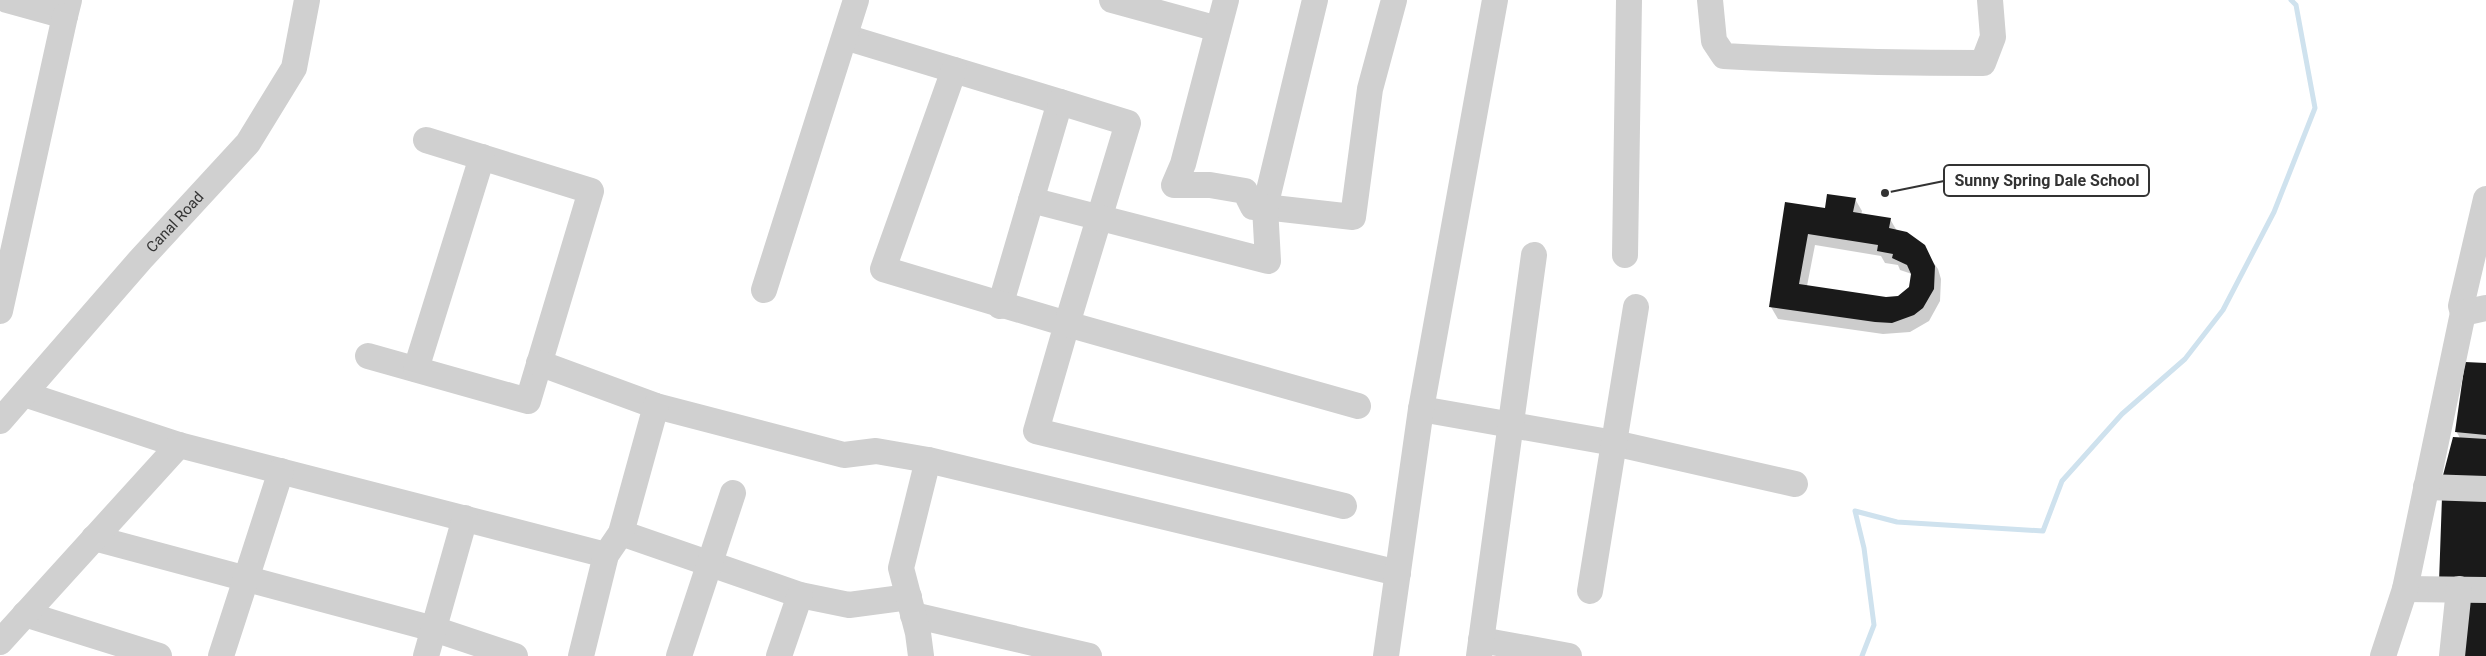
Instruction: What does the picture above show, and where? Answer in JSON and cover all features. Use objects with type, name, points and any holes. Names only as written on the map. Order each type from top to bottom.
[{"type":"street","points":[[0,311],[67,8],[7,0]]},
{"type":"street","name":"Canal Road","points":[[0,421],[141,258],[248,144],[294,68],[306,0]]},
{"type":"street","points":[[764,290],[856,0]]},
{"type":"street","points":[[1112,0],[1218,29]]},
{"type":"street","points":[[1226,0],[1183,164],[1174,185],[1210,185],[1245,191],[1253,207],[1353,217],[1370,89],[1394,0]]},
{"type":"street","points":[[1031,200],[1268,260],[1265,207],[1315,0]]},
{"type":"street","points":[[1386,656],[1421,409],[1495,0]]},
{"type":"street","points":[[1625,255],[1629,0]]},
{"type":"street","points":[[1710,0],[1714,41],[1724,56],[1788,60],[1932,63],[1983,63],[1993,37],[1990,0]]},
{"type":"street","points":[[845,37],[1128,123],[1036,431],[1344,506]]},
{"type":"street","points":[[954,70],[884,269],[1000,306],[1358,406]]},
{"type":"street","points":[[1000,306],[1060,102]]},
{"type":"street","points":[[368,356],[528,401],[591,191],[426,140]]},
{"type":"street","points":[[416,370],[482,157]]},
{"type":"street","points":[[2383,656],[2405,589],[2426,487],[2475,310],[2461,306],[2486,199]]},
{"type":"street","points":[[1534,255],[1480,648],[1569,656]]},
{"type":"street","points":[[1590,591],[1636,307]]},
{"type":"street","points":[[539,363],[656,406],[844,455],[876,451],[928,460],[1398,573]]},
{"type":"street","points":[[24,394],[179,445],[606,555]]},
{"type":"street","points":[[581,656],[606,555],[621,533],[656,406]]},
{"type":"street","points":[[1421,409],[1614,443],[1795,484]]},
{"type":"street","points":[[0,642],[179,445]]},
{"type":"street","points":[[920,656],[911,606],[901,568],[928,460]]},
{"type":"street","points":[[221,656],[281,471]]},
{"type":"street","points":[[2426,487],[2486,489]]},
{"type":"street","points":[[679,656],[711,565],[733,493]]},
{"type":"street","points":[[426,656],[465,518]]},
{"type":"street","points":[[621,533],[800,596],[849,605],[911,606],[1089,656]]},
{"type":"street","points":[[94,538],[434,629],[515,656]]},
{"type":"street","points":[[2405,589],[2486,590]]},
{"type":"street","points":[[2452,656],[2459,589]]},
{"type":"street","points":[[779,656],[800,596]]},
{"type":"street","points":[[25,614],[158,656]]},
{"type":"building","points":[[1827,194],[1856,198],[1853,212],[1891,218],[1889,228],[1907,232],[1925,245],[1935,266],[1934,289],[1923,308],[1914,315],[1892,323],[1769,307],[1785,202],[1825,208]],"holes":[[[1808,234],[1878,245],[1877,251],[1893,254],[1892,258],[1907,265],[1911,274],[1909,287],[1898,296],[1886,297],[1799,284]]]},
{"type":"building","points":[[2465,362],[2486,363],[2486,435],[2455,432]]},
{"type":"building","points":[[2453,437],[2486,439],[2486,484],[2441,483]]},
{"type":"building","points":[[2442,497],[2486,499],[2486,583],[2439,582]]},
{"type":"building","points":[[2464,597],[2486,597],[2486,656],[2459,656]]},
{"type":"waterway","points":[[1862,656],[1874,625],[1864,548],[1855,511],[1897,522],[2043,531],[2062,481],[2122,414],[2185,359],[2223,310],[2274,212],[2315,108],[2296,5],[2291,0]]},
{"type":"place","name":"Sunny Spring Dale School","points":[[1885,193]]}]
